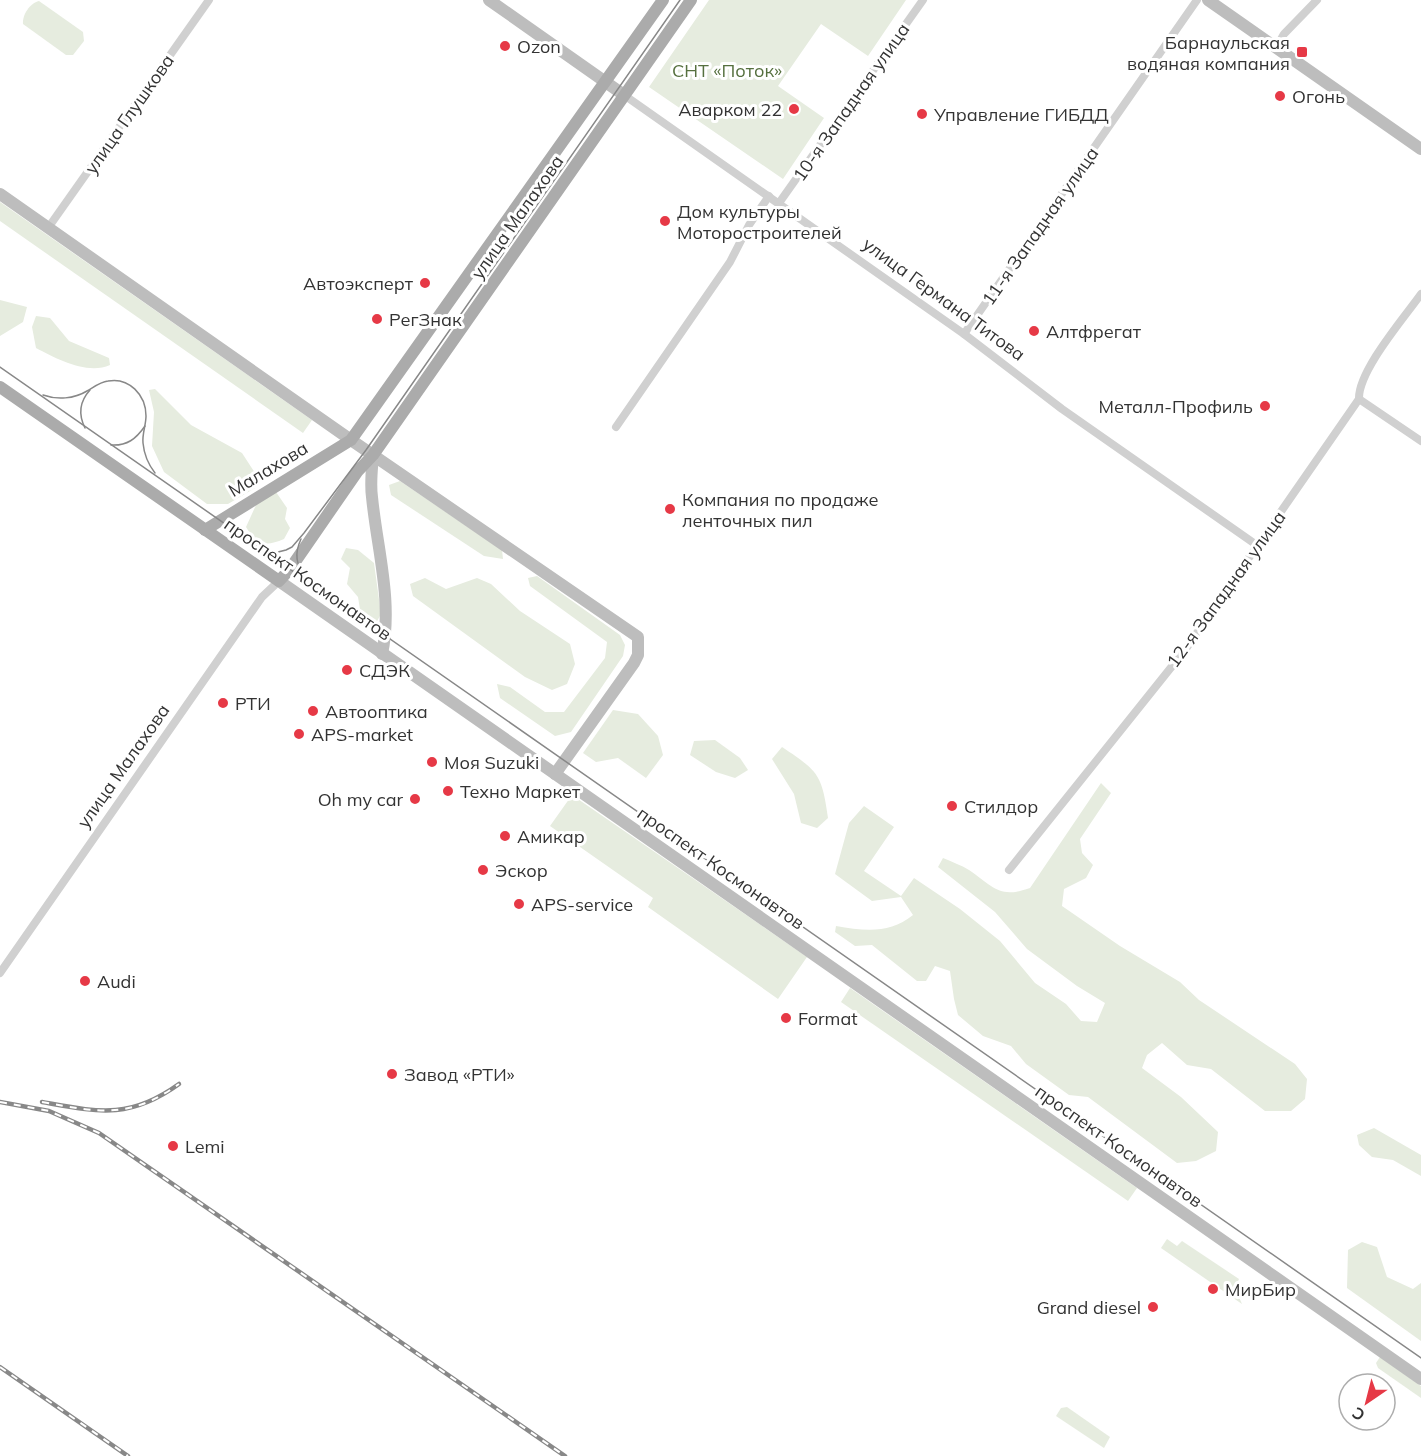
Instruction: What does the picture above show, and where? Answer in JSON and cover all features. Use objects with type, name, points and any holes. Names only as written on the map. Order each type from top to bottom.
[{"type":"main road","name":"улица Германа Титова","points":[[489,0],[624,96]]},
{"type":"main road","name":"улица Малахова","points":[[351,440],[663,0]]},
{"type":"main road","name":"улица Малахова","points":[[373,455],[691,0]]},
{"type":"main road","points":[[1208,0],[1421,149]]},
{"type":"main road","points":[[0,194],[538,570],[638,637],[638,655],[634,663],[555,774]]},
{"type":"main road","name":"проспект Космонавтов","points":[[0,387],[1421,1378]]},
{"type":"main road","name":"Малахова","points":[[205,530],[351,440]]},
{"type":"main road","points":[[279,581],[287,573],[357,472],[373,455]]},
{"type":"main road","points":[[373,455],[372,494],[387,622],[382,654]]},
{"type":"street","name":"улица Глушкова","points":[[48,228],[209,0]]},
{"type":"street","name":"10-я Западная улица","points":[[779,203],[923,0]]},
{"type":"street","name":"11-я Западная улица","points":[[964,334],[1197,0]]},
{"type":"street","points":[[1276,48],[1284,34],[1317,0]]},
{"type":"street","name":"улица Германа Титова","points":[[624,96],[964,334],[1062,409],[1258,546]]},
{"type":"street","points":[[616,427],[730,262],[748,225],[769,196]]},
{"type":"street","name":"12-я Западная улица","points":[[1009,870],[1185,650],[1359,399],[1359,388],[1371,365],[1421,294]]},
{"type":"street","points":[[1359,399],[1421,441]]},
{"type":"street","name":"улица Малахова","points":[[0,973],[262,597],[279,581]]},
{"type":"green space","name":"СНТ «Поток»","points":[[709,0],[906,0],[868,56],[821,24],[778,86],[824,118],[783,179],[649,87]]},
{"type":"green space","points":[[39,1],[83,32],[84,41],[73,55],[66,55],[23,24],[27,10]]},
{"type":"green space","points":[[0,202],[312,420],[303,433],[0,221]]},
{"type":"green space","points":[[0,300],[27,307],[23,322],[0,336]]},
{"type":"green space","points":[[36,316],[50,318],[69,341],[109,358],[110,365],[101,368],[82,367],[36,348],[32,327]]},
{"type":"green space","points":[[155,389],[191,425],[242,453],[257,476],[255,488],[228,504],[207,504],[164,472],[152,446],[154,412],[149,390]]},
{"type":"green space","points":[[400,481],[502,550],[503,559],[484,556],[391,495],[389,485]]},
{"type":"green space","points":[[276,492],[287,508],[285,519],[290,528],[284,539],[262,543],[254,538],[246,527],[256,505]]},
{"type":"green space","points":[[346,548],[358,550],[374,563],[381,614],[375,625],[362,622],[358,597],[347,584],[350,568],[341,559]]},
{"type":"green space","points":[[537,576],[620,635],[625,645],[623,656],[571,732],[555,736],[500,698],[497,684],[510,687],[545,712],[564,712],[605,658],[607,642],[530,586],[528,578]]},
{"type":"green space","points":[[425,578],[446,589],[477,578],[491,584],[520,611],[570,644],[575,664],[567,684],[552,690],[525,677],[413,596],[410,584]]},
{"type":"green space","points":[[613,710],[638,714],[658,736],[663,755],[646,778],[618,758],[596,762],[583,753]]},
{"type":"green space","points":[[715,740],[740,758],[748,770],[735,778],[716,772],[690,755],[694,741]]},
{"type":"green space","points":[[782,747],[811,768],[820,783],[828,818],[817,828],[801,823],[794,794],[772,759]]},
{"type":"green space","points":[[1101,783],[1111,793],[1080,839],[1082,853],[1093,865],[1086,878],[1064,889],[1062,906],[1120,946],[1180,982],[1199,1000],[1295,1064],[1307,1079],[1305,1099],[1291,1111],[1265,1111],[1211,1069],[1187,1065],[1162,1043],[1147,1055],[1142,1068],[1181,1097],[1218,1132],[1216,1151],[1196,1161],[1177,1163],[1088,1097],[1069,1095],[1026,1064],[1011,1046],[983,1036],[958,1015],[950,971],[935,966],[926,981],[917,981],[872,945],[855,946],[835,932],[836,926],[877,930],[895,925],[913,915],[901,897],[872,901],[835,874],[849,823],[864,806],[894,827],[864,871],[901,896],[914,878],[960,909],[1000,941],[1035,983],[1066,1004],[1081,1021],[1097,1022],[1105,1003],[1077,986],[1027,949],[995,912],[938,867],[943,858],[966,868],[997,890],[1011,892],[1030,888]]},
{"type":"green space","points":[[572,795],[807,957],[778,999],[648,907],[653,898],[550,826]]},
{"type":"green space","points":[[850,988],[1137,1188],[1128,1201],[841,1002]]},
{"type":"green space","points":[[1374,1128],[1421,1155],[1421,1176],[1393,1160],[1372,1157],[1359,1145],[1357,1135]]},
{"type":"green space","points":[[1167,1239],[1177,1246],[1182,1241],[1239,1279],[1235,1288],[1242,1304],[1161,1248]]},
{"type":"green space","points":[[1362,1242],[1377,1247],[1387,1277],[1413,1289],[1421,1283],[1421,1341],[1347,1288],[1348,1250]]},
{"type":"green space","points":[[1380,1357],[1421,1386],[1421,1398],[1397,1381],[1397,1372],[1384,1372],[1376,1363]]},
{"type":"green space","points":[[1067,1407],[1110,1437],[1104,1448],[1056,1416],[1061,1408]]},
{"type":"tram line","points":[[264,552],[274,553],[286,550],[292,547],[304,533],[366,450],[680,0]]},
{"type":"tram line","points":[[0,367],[1421,1358]]},
{"type":"tram line","points":[[43,395],[71,397],[100,384],[116,380],[135,389],[145,408],[144,447],[147,459],[155,473]]},
{"type":"tram line","points":[[85,428],[81,418],[81,408],[90,390]]},
{"type":"tram line","points":[[111,445],[131,441],[145,426]]},
{"type":"tram line","points":[[301,539],[297,559],[306,578]]},
{"type":"railway","points":[[42,1102],[113,1110],[144,1103],[161,1096],[179,1084]]},
{"type":"railway","points":[[0,1102],[49,1111],[99,1133],[565,1456]]},
{"type":"railway","points":[[0,1367],[128,1456]]},
{"type":"place","name":"Ozon","points":[[505,46]]},
{"type":"place","name":"Барнаульская водяная компания","points":[[1302,52]]},
{"type":"place","name":"Огонь","points":[[1280,96]]},
{"type":"place","name":"Аварком 22","points":[[794,109]]},
{"type":"place","name":"Управление ГИБДД","points":[[922,114]]},
{"type":"place","name":"Дом культуры Моторостроителей","points":[[665,221]]},
{"type":"place","name":"Автоэксперт","points":[[425,283]]},
{"type":"place","name":"РегЗнак","points":[[377,319]]},
{"type":"place","name":"Алтфрегат","points":[[1034,331]]},
{"type":"place","name":"Металл-Профиль","points":[[1265,406]]},
{"type":"place","name":"Компания по продаже ленточных пил","points":[[670,509]]},
{"type":"place","name":"СДЭК","points":[[347,670]]},
{"type":"place","name":"РТИ","points":[[223,703]]},
{"type":"place","name":"Автооптика","points":[[313,711]]},
{"type":"place","name":"АPS-market","points":[[299,734]]},
{"type":"place","name":"Моя Suzuki","points":[[432,762]]},
{"type":"place","name":"Техно Маркет","points":[[448,791]]},
{"type":"place","name":"Oh my car","points":[[415,799]]},
{"type":"place","name":"Стилдор","points":[[952,806]]},
{"type":"place","name":"Амикар","points":[[505,836]]},
{"type":"place","name":"Эскор","points":[[483,870]]},
{"type":"place","name":"APS-service","points":[[519,904]]},
{"type":"place","name":"Audi","points":[[85,981]]},
{"type":"place","name":"Format","points":[[786,1018]]},
{"type":"place","name":"Завод «РТИ»","points":[[392,1074]]},
{"type":"place","name":"Lemi","points":[[173,1146]]},
{"type":"place","name":"МирБир","points":[[1213,1289]]},
{"type":"place","name":"Grand diesel","points":[[1153,1307]]}]
